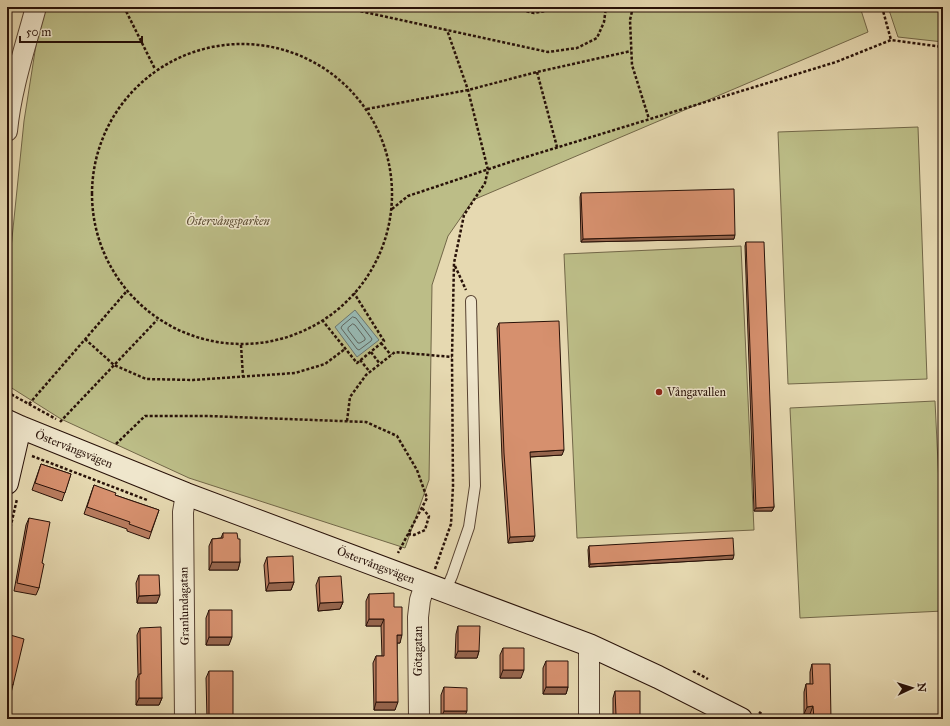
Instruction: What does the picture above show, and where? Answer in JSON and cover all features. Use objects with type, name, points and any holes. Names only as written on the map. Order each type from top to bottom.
[{"type":"street","points":[[7,131],[8,113],[36,7]]},
{"type":"street","points":[[7,483],[14,424]]},
{"type":"street","name":"Östervångsvägen","points":[[14,424],[186,494],[435,582],[589,645],[658,677],[741,719]]},
{"type":"street","name":"Granlundagatan","points":[[185,719],[183,512],[186,494]]},
{"type":"street","name":"Götagatan","points":[[418,719],[418,617],[420,600],[435,582]]},
{"type":"street","points":[[589,645],[589,719]]},
{"type":"lane","points":[[435,582],[452,576],[469,527],[475,486],[471,301]]},
{"type":"path","points":[[124,7],[155,69]]},
{"type":"path","points":[[341,7],[548,52],[577,48],[597,38],[604,22],[606,7]]},
{"type":"path","points":[[507,7],[534,13],[545,12],[549,7]]},
{"type":"path","points":[[633,7],[630,20],[632,66],[649,119]]},
{"type":"path","points":[[882,7],[891,40]]},
{"type":"path","points":[[435,582],[451,524],[453,486],[452,357],[454,263],[464,215],[485,183],[488,170],[468,90],[447,30]]},
{"type":"path","points":[[392,209],[408,196],[557,147],[836,62],[891,40],[943,47]]},
{"type":"path","points":[[246,42],[293,51],[335,74],[367,109],[386,149],[392,209],[386,239],[365,281],[333,315],[292,337],[241,345],[200,340],[157,320],[126,292],[100,248],[90,199],[97,149],[119,104],[155,69],[198,48],[246,42]]},
{"type":"path","points":[[367,109],[468,90],[537,72],[631,51]]},
{"type":"path","points":[[537,72],[557,147]]},
{"type":"path","points":[[454,263],[471,301]]},
{"type":"path","points":[[29,404],[126,292]]},
{"type":"path","points":[[322,320],[357,363],[371,352],[384,341],[354,293]]},
{"type":"path","points":[[60,422],[157,320]]},
{"type":"path","points":[[85,339],[114,365],[146,379],[193,380],[295,373],[325,364],[345,349]]},
{"type":"path","points":[[381,343],[391,355]]},
{"type":"path","points":[[241,345],[243,377]]},
{"type":"path","points":[[371,352],[380,364]]},
{"type":"path","points":[[347,421],[350,398],[366,375],[395,352],[452,357]]},
{"type":"path","points":[[360,360],[370,372]]},
{"type":"path","points":[[116,444],[145,416],[208,416],[366,422],[397,436],[417,470],[427,498],[397,555]]},
{"type":"path","points":[[408,534],[414,535],[425,530],[429,516],[422,508]]},
{"type":"green space","name":"Östervångsparken","points":[[42,7],[860,7],[868,32],[473,200],[448,236],[432,285],[429,480],[405,548],[189,478],[61,419],[7,385],[7,304],[9,268],[24,121]]},
{"type":"green space","points":[[888,7],[943,7],[943,42],[898,37]]},
{"type":"green space","points":[[918,127],[927,379],[788,384],[778,132]]},
{"type":"green space","name":"Vångavallen","points":[[741,246],[754,530],[577,538],[564,254]]},
{"type":"green space","points":[[935,401],[943,567],[943,611],[800,618],[790,408]]},
{"type":"water","points":[[355,310],[379,340],[357,357],[335,327]]},
{"type":"building","points":[[7,7],[10,7],[7,18]]},
{"type":"building","points":[[734,189],[735,235],[583,239],[581,193]]},
{"type":"building","points":[[746,242],[764,242],[774,507],[756,508]]},
{"type":"building","points":[[559,321],[564,450],[530,452],[535,536],[510,537],[504,453],[499,323]]},
{"type":"building","points":[[41,464],[71,474],[65,493],[35,483]]},
{"type":"building","points":[[94,485],[116,493],[115,495],[159,510],[151,532],[129,524],[130,522],[87,507]]},
{"type":"building","points":[[29,518],[50,522],[39,588],[17,583]]},
{"type":"building","points":[[223,533],[237,533],[238,539],[240,539],[240,562],[212,562],[212,539],[223,538]]},
{"type":"building","points":[[733,538],[734,555],[590,564],[589,546]]},
{"type":"building","points":[[293,556],[294,582],[269,583],[267,557]]},
{"type":"building","points":[[139,575],[159,575],[160,595],[139,596]]},
{"type":"building","points":[[341,576],[343,602],[320,603],[319,577]]},
{"type":"building","points":[[394,593],[394,607],[402,607],[402,635],[397,635],[398,702],[376,702],[376,656],[384,656],[384,619],[369,619],[369,594]]},
{"type":"building","points":[[209,610],[232,610],[232,637],[209,637]]},
{"type":"building","points":[[458,626],[480,626],[479,651],[458,651]]},
{"type":"building","points":[[161,627],[162,698],[139,698],[139,674],[141,674],[140,628]]},
{"type":"building","points":[[7,634],[24,639],[13,685],[7,683]]},
{"type":"building","points":[[503,648],[524,648],[524,670],[503,670]]},
{"type":"building","points":[[546,661],[568,661],[568,687],[546,687]]},
{"type":"building","points":[[812,664],[830,664],[831,719],[814,719],[813,706],[807,707],[806,684],[813,684]]},
{"type":"building","points":[[209,671],[233,671],[232,719],[209,719]]},
{"type":"building","points":[[444,687],[467,688],[467,711],[444,711]]},
{"type":"building","points":[[615,691],[640,691],[640,715],[616,715]]},
{"type":"place","name":"Vångavallen","points":[[659,392]]}]
